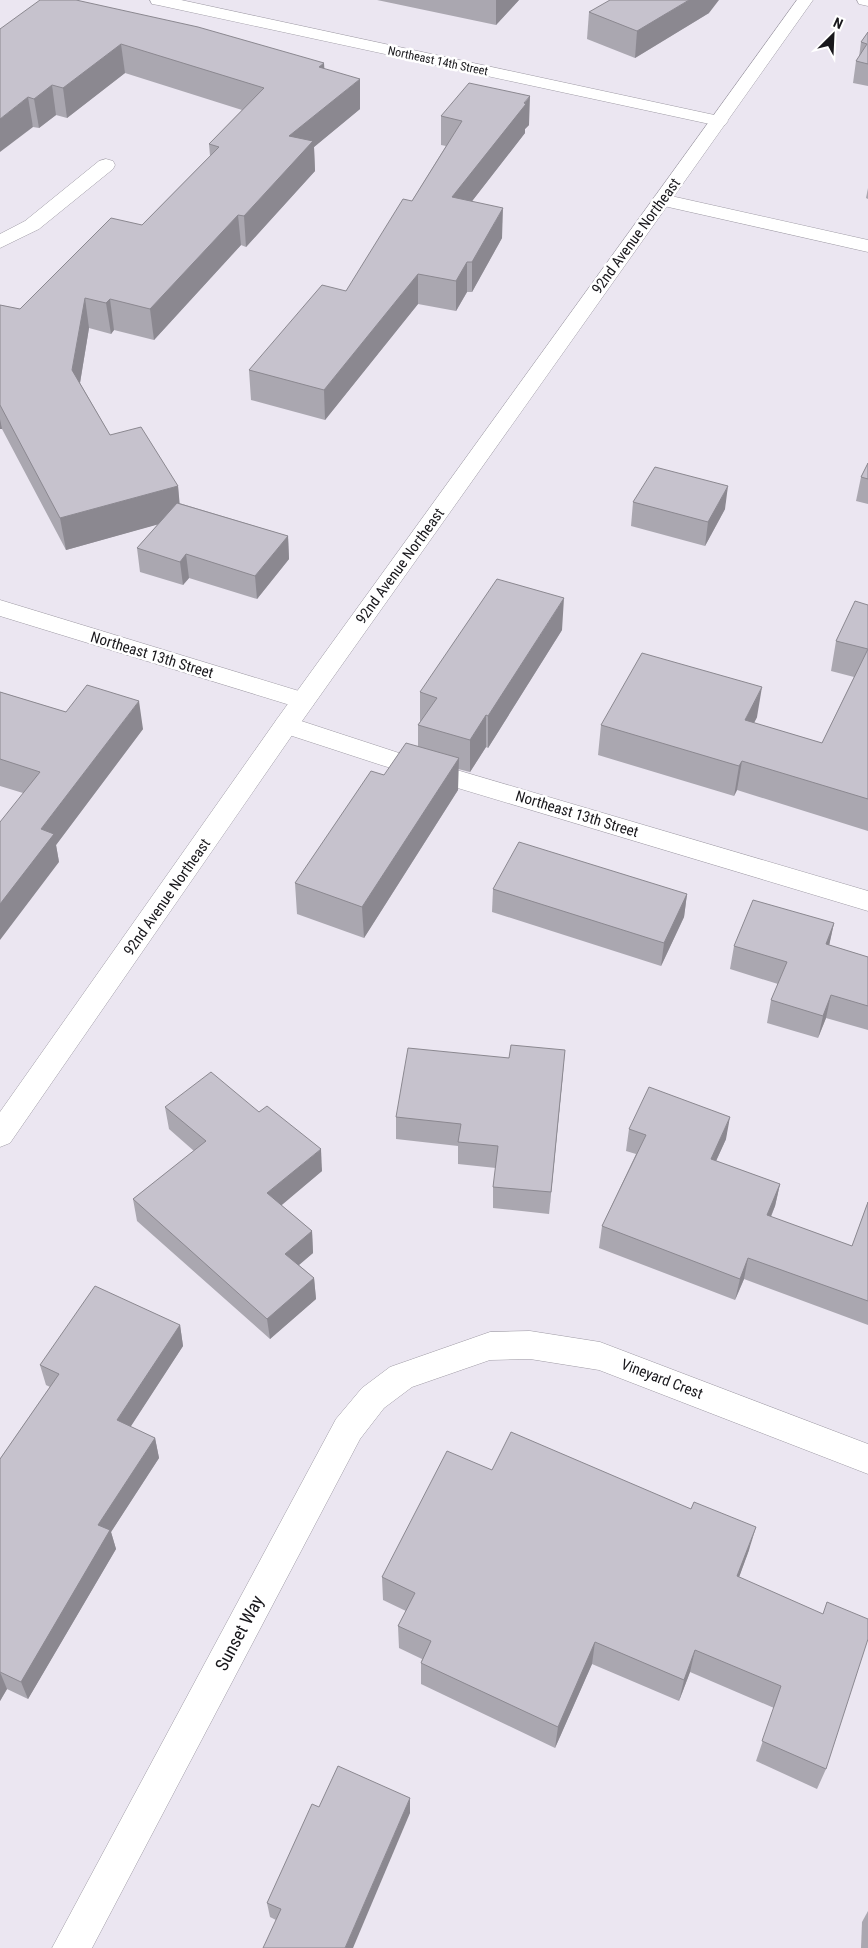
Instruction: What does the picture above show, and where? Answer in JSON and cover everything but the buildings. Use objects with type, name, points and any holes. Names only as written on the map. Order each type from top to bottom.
[{"type":"street","name":"Northeast 14th Street","points":[[158,0],[719,121]]},
{"type":"street","name":"92nd Avenue Northeast","points":[[0,1135],[303,700],[805,0]]},
{"type":"street","points":[[0,242],[32,225],[106,165]]},
{"type":"street","points":[[662,200],[868,246]]},
{"type":"street","name":"Northeast 13th Street","points":[[0,608],[303,700]]},
{"type":"street","name":"Northeast 13th Street","points":[[286,725],[390,759],[868,901]]},
{"type":"street","name":"Vineyard Crest","points":[[449,1359],[490,1346],[530,1345],[600,1356],[868,1459]]},
{"type":"street","name":"Sunset Way","points":[[71,1948],[348,1429],[373,1398],[401,1377],[449,1359]]}]
